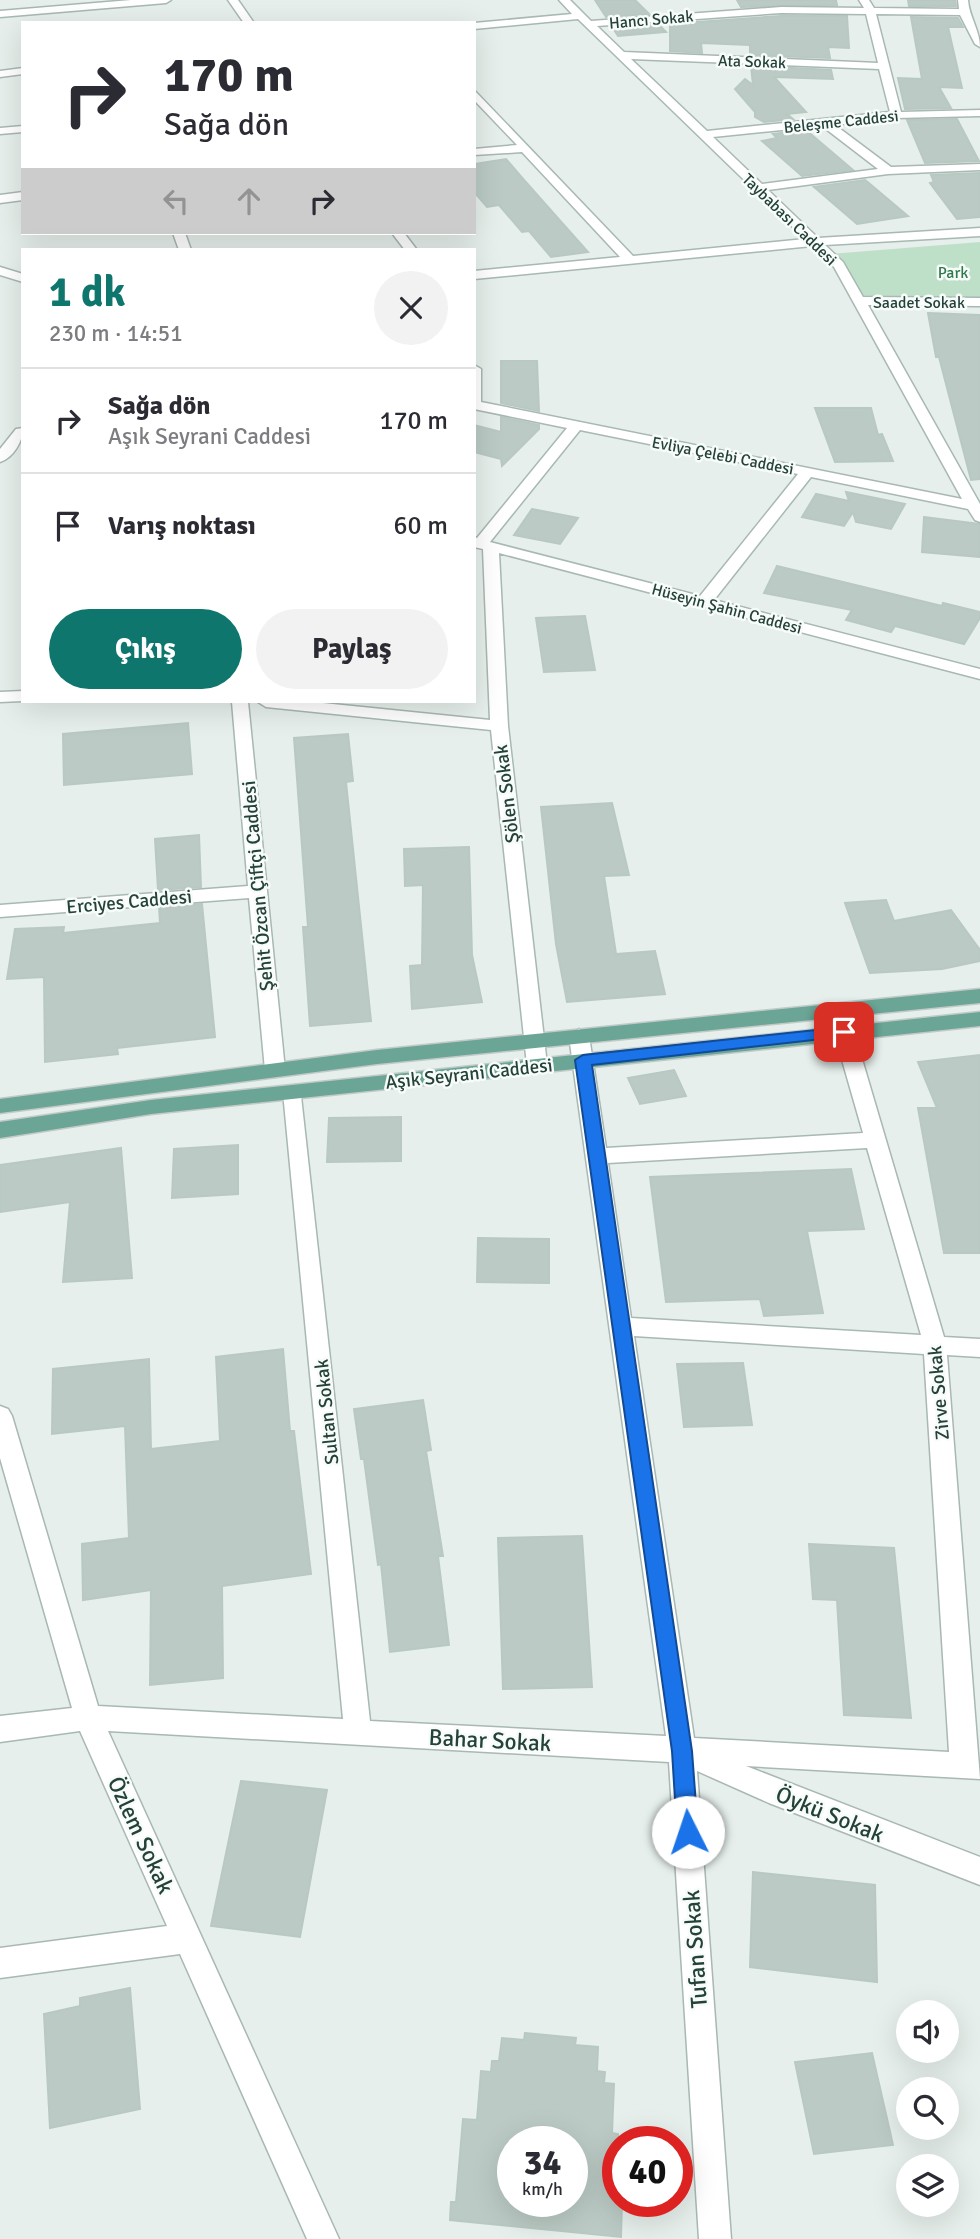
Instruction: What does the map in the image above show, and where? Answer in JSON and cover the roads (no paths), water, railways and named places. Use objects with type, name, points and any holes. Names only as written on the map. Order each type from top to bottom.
[{"type":"main road","points":[[0,1106],[275,1070],[535,1041],[581,1048],[980,996]]},
{"type":"main road","name":"Aşık Seyrani Caddesi","points":[[0,1130],[150,1107],[537,1065],[581,1048],[844,1032],[980,1019]]},
{"type":"street","points":[[0,15],[35,6],[101,10],[166,0]]},
{"type":"street","points":[[233,0],[248,21]]},
{"type":"street","name":"Taybabası Caddesi","points":[[564,0],[839,265],[976,511]]},
{"type":"street","points":[[963,0],[964,12],[980,44]]},
{"type":"street","points":[[867,5],[896,115]]},
{"type":"street","name":"Hancı Sokak","points":[[476,26],[867,5],[964,12]]},
{"type":"street","name":"Ata Sokak","points":[[620,55],[884,66]]},
{"type":"street","points":[[0,74],[21,71]]},
{"type":"street","points":[[476,95],[630,260]]},
{"type":"street","name":"Beleşme Caddesi","points":[[702,135],[896,115],[980,113]]},
{"type":"street","points":[[824,122],[888,171]]},
{"type":"street","points":[[0,131],[21,129]]},
{"type":"street","points":[[476,152],[525,148]]},
{"type":"street","points":[[758,188],[888,171],[980,167]]},
{"type":"street","points":[[0,199],[21,196]]},
{"type":"street","points":[[476,275],[815,242],[980,232]]},
{"type":"street","points":[[0,271],[21,277]]},
{"type":"street","name":"Saadet Sokak","points":[[859,301],[980,302]]},
{"type":"street","name":"Evliya Çelebi Caddesi","points":[[476,404],[807,472],[976,511]]},
{"type":"street","points":[[482,544],[576,426]]},
{"type":"street","points":[[0,427],[21,432]]},
{"type":"street","points":[[0,458],[21,433]]},
{"type":"street","points":[[704,601],[807,472]]},
{"type":"street","name":"Hüseyin Şahin Caddesi","points":[[482,544],[980,674]]},
{"type":"street","name":"Şölen Sokak","points":[[482,544],[499,726],[537,1065]]},
{"type":"street","points":[[0,696],[21,696]]},
{"type":"street","name":"Şehit Özcan Çiftçi Caddesi","points":[[240,703],[275,1070]]},
{"type":"street","points":[[276,703],[499,726]]},
{"type":"street","name":"Erciyes Caddesi","points":[[0,911],[258,891]]},
{"type":"street","name":"Zirve Sokak","points":[[844,1032],[935,1344],[972,1766]]},
{"type":"street","name":"Tufan Sokak","points":[[581,1048],[682,1751],[715,2239]]},
{"type":"street","name":"Sultan Sokak","points":[[293,1091],[358,1733]]},
{"type":"street","points":[[597,1156],[875,1140]]},
{"type":"street","points":[[621,1326],[980,1348]]},
{"type":"street","name":"Özlem Sokak","points":[[0,1416],[88,1718],[323,2239]]},
{"type":"street","name":"Bahar Sokak","points":[[0,1729],[88,1718],[972,1766]]},
{"type":"street","name":"Öykü Sokak","points":[[682,1751],[792,1800],[980,1871]]},
{"type":"street","points":[[0,1963],[189,1938]]},
{"type":"park label","name":"Park","points":[[953,272]]}]
